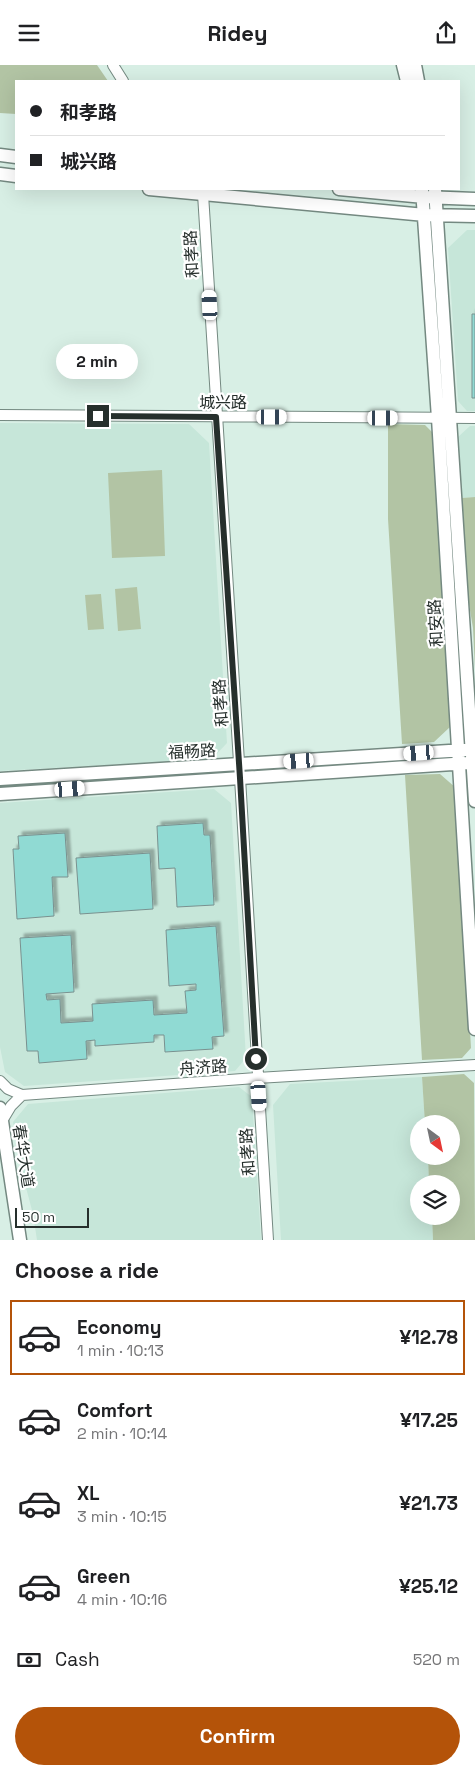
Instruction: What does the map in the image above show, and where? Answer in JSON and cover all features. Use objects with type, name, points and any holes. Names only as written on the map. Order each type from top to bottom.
[{"type":"main road","points":[[403,65],[407,80]]},
{"type":"main road","points":[[415,65],[418,80]]},
{"type":"main road","points":[[0,155],[15,157]]},
{"type":"main road","points":[[0,174],[15,176]]},
{"type":"main road","points":[[160,190],[431,215],[475,216]]},
{"type":"main road","points":[[362,190],[429,193],[475,199]]},
{"type":"main road","name":"和安路","points":[[429,193],[445,418],[474,756],[475,801]]},
{"type":"main road","name":"和安路","points":[[445,418],[459,757],[475,1029]]},
{"type":"main road","name":"福畅路","points":[[0,794],[240,771],[474,756]]},
{"type":"main road","name":"福畅路","points":[[0,779],[31,776],[240,771]]},
{"type":"main road","name":"春华大道","points":[[0,1107],[20,1240]]},
{"type":"street","points":[[113,65],[122,80]]},
{"type":"street","name":"和孝路","points":[[203,194],[268,1240]]},
{"type":"street","name":"城兴路","points":[[0,415],[475,417]]},
{"type":"street","name":"舟济路","points":[[22,1095],[475,1065]]},
{"type":"street","points":[[0,1081],[8,1089],[22,1095],[11,1106],[2,1121]]},
{"type":"shaded area","points":[[0,65],[97,65],[107,80],[15,80],[15,114],[0,113]]},
{"type":"shaded area","points":[[467,230],[475,230],[475,411],[467,411],[458,401],[448,248]]},
{"type":"shaded area","points":[[0,423],[189,424],[209,443],[227,743],[212,759],[0,771]]},
{"type":"shaded area","points":[[388,424],[425,425],[435,435],[450,727],[434,742],[402,744],[388,519]]},
{"type":"shaded area","points":[[470,426],[475,426],[475,497],[462,498],[458,437]]},
{"type":"shaded area","points":[[162,470],[165,556],[112,558],[108,473]]},
{"type":"shaded area","points":[[475,497],[475,669],[473,628],[468,598],[462,498]]},
{"type":"shaded area","points":[[137,587],[141,629],[118,631],[115,589]]},
{"type":"shaded area","points":[[101,594],[104,629],[88,630],[85,595]]},
{"type":"shaded area","points":[[440,774],[456,788],[471,1048],[462,1058],[422,1060],[405,775]]},
{"type":"shaded area","points":[[214,789],[231,803],[246,1058],[235,1071],[24,1086],[5,1072],[0,1047],[0,803]]},
{"type":"shaded area","points":[[464,1074],[474,1083],[475,1240],[433,1240],[432,1225],[460,1225],[460,1175],[429,1175],[428,1165],[460,1165],[460,1115],[424,1115],[422,1077]]},
{"type":"shaded area","points":[[422,1077],[424,1115],[410,1115],[410,1165],[428,1165],[429,1175],[410,1175],[410,1225],[432,1225],[433,1240],[281,1240],[273,1105],[290,1084]]},
{"type":"shaded area","points":[[239,1087],[252,1097],[261,1240],[37,1240],[33,1214],[20,1165],[13,1122],[28,1104]]},
{"type":"building","points":[[472,314],[475,314],[475,398],[472,398]]},
{"type":"building","points":[[203,823],[204,835],[210,835],[214,905],[177,907],[175,868],[159,869],[157,826]]},
{"type":"building","points":[[65,833],[68,877],[52,877],[54,916],[17,919],[13,849],[19,849],[18,836]]},
{"type":"building","points":[[150,853],[153,909],[80,914],[76,858]]},
{"type":"building","points":[[216,926],[224,1036],[212,1037],[213,1049],[165,1052],[164,1035],[154,1035],[154,1042],[95,1046],[95,1040],[86,1041],[87,1059],[39,1063],[38,1051],[27,1051],[20,938],[71,935],[74,992],[46,994],[47,1000],[60,999],[61,1023],[93,1021],[92,1004],[153,1000],[154,1015],[187,1013],[185,991],[196,990],[196,984],[169,986],[166,930]]},
{"type":"route","points":[[98,416],[216,417],[240,778],[256,1059]]}]
